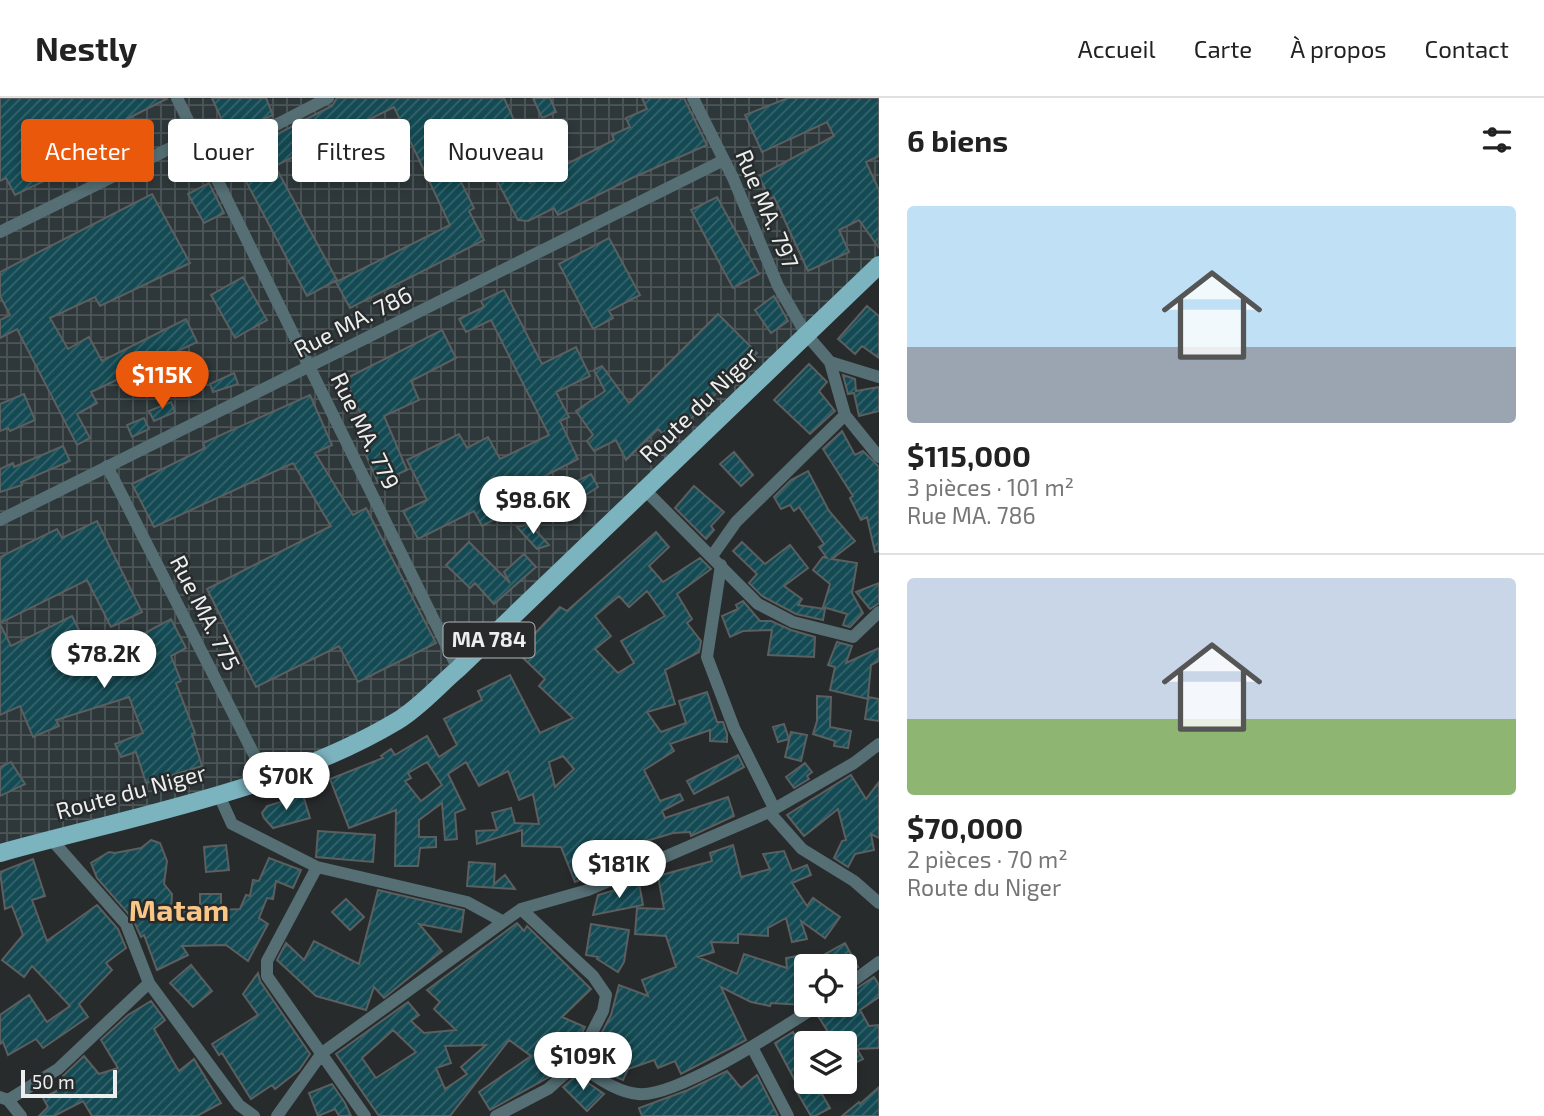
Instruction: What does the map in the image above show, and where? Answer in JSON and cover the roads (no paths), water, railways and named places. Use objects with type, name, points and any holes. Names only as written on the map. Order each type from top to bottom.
[{"type":"main road","name":"Route du Niger","points":[[0,853],[266,778],[349,746],[399,720],[458,670],[879,265]]},
{"type":"street","name":"Rue MA. 779","points":[[177,98],[187,119]]},
{"type":"street","points":[[278,124],[328,98]]},
{"type":"street","name":"Rue MA. 797","points":[[693,98],[724,160],[778,286],[806,334],[830,362]]},
{"type":"street","points":[[0,232],[168,149]]},
{"type":"street","name":"Rue MA. 786","points":[[0,520],[724,160]]},
{"type":"street","name":"Rue MA. 779","points":[[217,182],[311,367],[458,670]]},
{"type":"street","points":[[830,362],[879,377]]},
{"type":"street","points":[[830,362],[845,415],[879,457]]},
{"type":"street","points":[[845,415],[736,522],[717,561],[707,657],[734,728],[772,810],[803,849],[854,881],[879,904]]},
{"type":"street","name":"Rue MA. 775","points":[[107,466],[266,778]]},
{"type":"street","points":[[646,491],[758,604],[793,622],[853,637],[879,612]]},
{"type":"street","points":[[277,1116],[322,1053],[521,909],[589,890],[772,810],[854,762],[879,744]]},
{"type":"street","points":[[218,793],[232,824],[317,867],[467,902],[502,921]]},
{"type":"street","points":[[51,839],[126,924],[149,983],[239,1105],[254,1116]]},
{"type":"street","points":[[317,867],[267,961],[267,976],[365,1116]]},
{"type":"street","points":[[496,1116],[548,1089],[576,1063],[603,1011],[606,995],[593,976],[521,909]]},
{"type":"street","points":[[857,978],[879,962]]},
{"type":"street","points":[[22,1116],[4,1098],[58,1069],[149,983]]},
{"type":"street","points":[[576,1063],[621,1091],[640,1094],[664,1091],[752,1047],[799,1017]]},
{"type":"street","points":[[752,1047],[788,1116]]},
{"type":"district","name":"Matam","points":[[179,911]]}]
